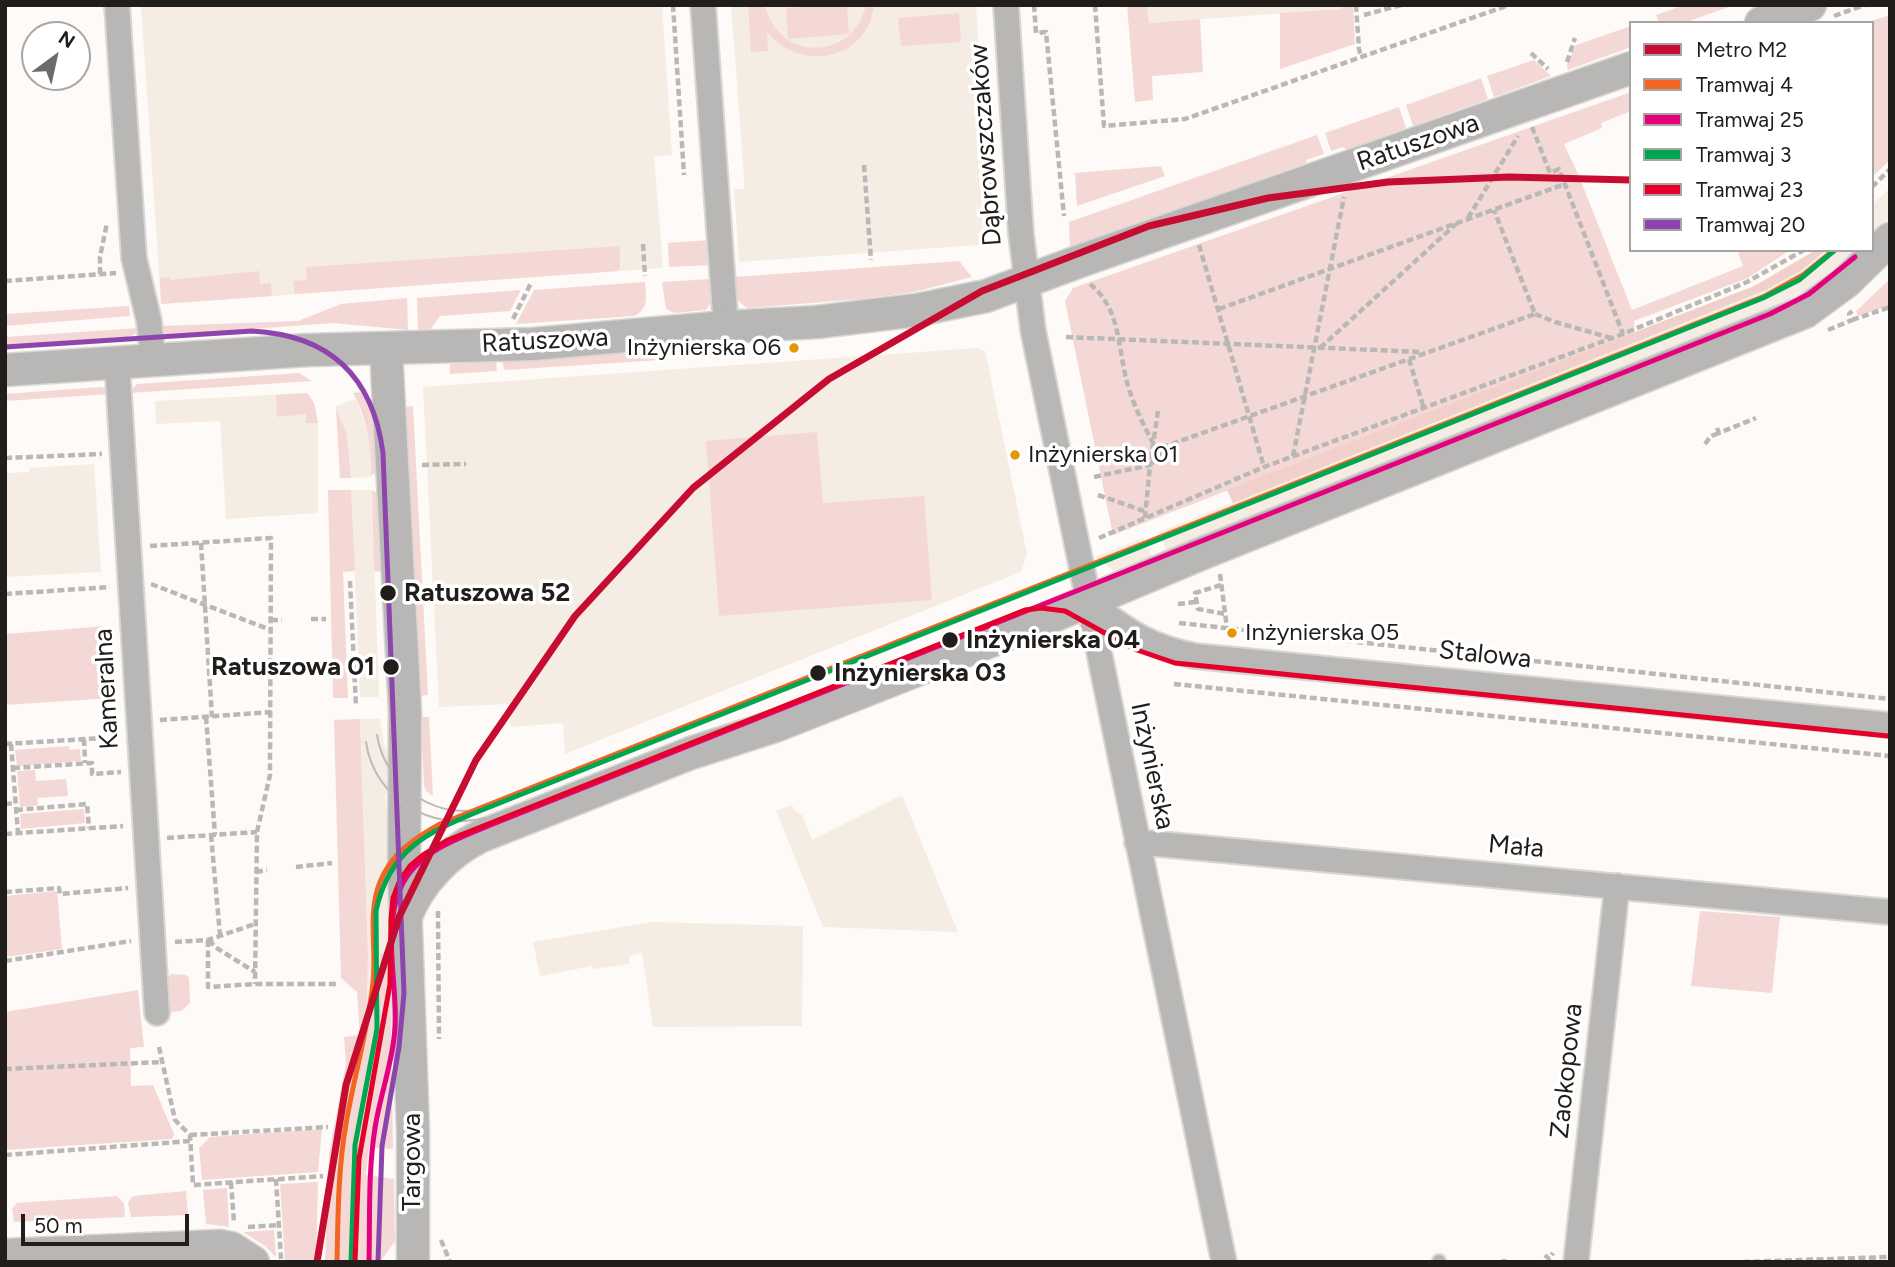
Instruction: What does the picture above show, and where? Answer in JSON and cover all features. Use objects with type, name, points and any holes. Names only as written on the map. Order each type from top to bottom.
[{"type":"street","points":[[117,5],[134,258],[149,321],[153,360]]},
{"type":"street","points":[[703,5],[726,327]]},
{"type":"street","name":"Dąbrowszczaków","points":[[1006,5],[1021,234],[1027,281]]},
{"type":"street","points":[[1771,21],[1819,12]]},
{"type":"street","name":"Ratuszowa","points":[[5,370],[308,350],[533,344],[817,322],[918,310],[986,296],[1629,69]]},
{"type":"street","points":[[406,916],[417,894],[442,863],[463,845],[479,837],[691,754],[775,726],[1805,312],[1846,282],[1890,239]]},
{"type":"street","name":"Inżynierska","points":[[1027,281],[1033,330],[1224,1262]]},
{"type":"street","name":"Targowa","points":[[386,349],[405,712],[413,1262]]},
{"type":"street","name":"Kameralna","points":[[117,362],[157,1013]]},
{"type":"street","name":"Stalowa","points":[[1088,602],[1155,646],[1195,656],[1890,725]]},
{"type":"street","name":"Mała","points":[[1137,842],[1890,912]]},
{"type":"street","name":"Zaokopowa","points":[[1565,1257],[1617,886]]},
{"type":"street","points":[[5,1255],[220,1246],[231,1248],[253,1262]]},
{"type":"path","points":[[673,5],[684,176]]},
{"type":"path","points":[[1034,5],[1036,33],[1046,32],[1064,216]]},
{"type":"path","points":[[1095,5],[1104,126],[1185,119],[1508,5]]},
{"type":"path","points":[[1356,5],[1362,57]]},
{"type":"path","points":[[1364,15],[1401,5]]},
{"type":"path","points":[[1819,12],[1865,5]]},
{"type":"path","points":[[1564,70],[1575,38]]},
{"type":"path","points":[[1531,54],[1554,74]]},
{"type":"path","points":[[1531,123],[1550,173],[1559,169],[1623,334]]},
{"type":"path","points":[[1468,219],[1524,126]]},
{"type":"path","points":[[864,165],[871,260]]},
{"type":"path","points":[[1874,185],[1890,169]]},
{"type":"path","points":[[1219,309],[1565,184]]},
{"type":"path","points":[[1292,457],[1303,396],[1318,348],[1346,188]]},
{"type":"path","points":[[1494,209],[1535,314]]},
{"type":"path","points":[[100,274],[107,217]]},
{"type":"path","points":[[1318,348],[1456,223]]},
{"type":"path","points":[[1198,241],[1264,467]]},
{"type":"path","points":[[643,244],[645,276]]},
{"type":"path","points":[[1090,542],[1264,467],[1623,334],[1747,282],[1800,252]]},
{"type":"path","points":[[5,281],[119,272]]},
{"type":"path","points":[[1085,280],[1103,296],[1111,311],[1120,339],[1128,387],[1153,443]]},
{"type":"path","points":[[511,323],[531,283]]},
{"type":"path","points":[[1852,320],[1890,307]]},
{"type":"path","points":[[1094,477],[1150,465],[1167,446],[1535,314],[1612,338]]},
{"type":"path","points":[[1066,337],[1426,352]]},
{"type":"path","points":[[1409,359],[1424,409]]},
{"type":"path","points":[[1145,518],[1158,411]]},
{"type":"path","points":[[1705,443],[1718,430],[1756,418]]},
{"type":"path","points":[[5,458],[34,459],[123,452]]},
{"type":"path","points":[[422,465],[466,464]]},
{"type":"path","points":[[1098,495],[1144,511]]},
{"type":"path","points":[[142,546],[271,538],[270,775],[257,832],[255,984]]},
{"type":"path","points":[[201,543],[213,835],[220,935]]},
{"type":"path","points":[[1219,570],[1227,628]]},
{"type":"path","points":[[350,581],[356,706]]},
{"type":"path","points":[[145,582],[271,630]]},
{"type":"path","points":[[1221,585],[1195,593],[1196,602],[1198,609],[1225,614]]},
{"type":"path","points":[[5,594],[111,587]]},
{"type":"path","points":[[1178,604],[1196,602]]},
{"type":"path","points":[[311,619],[326,619]]},
{"type":"path","points":[[271,620],[282,620]]},
{"type":"path","points":[[1179,622],[1890,699]]},
{"type":"path","points":[[1174,684],[1890,756]]},
{"type":"path","points":[[152,721],[271,712]]},
{"type":"path","points":[[18,833],[13,768],[8,744],[127,736]]},
{"type":"path","points":[[84,739],[85,763]]},
{"type":"path","points":[[13,768],[92,763],[92,774],[129,772]]},
{"type":"path","points":[[5,778],[14,778]]},
{"type":"path","points":[[5,804],[16,803]]},
{"type":"path","points":[[16,810],[87,804],[89,828]]},
{"type":"path","points":[[5,834],[131,825]]},
{"type":"path","points":[[160,838],[257,832]]},
{"type":"path","points":[[296,867],[332,863]]},
{"type":"path","points":[[256,872],[267,870]]},
{"type":"path","points":[[5,892],[59,887],[60,894],[135,888]]},
{"type":"path","points":[[166,943],[208,940],[256,924]]},
{"type":"path","points":[[5,961],[138,940]]},
{"type":"path","points":[[208,940],[255,972]]},
{"type":"path","points":[[208,940],[208,987],[336,984]]},
{"type":"path","points":[[159,1047],[175,1120],[190,1138],[193,1185],[323,1177]]},
{"type":"path","points":[[5,1069],[162,1062]]},
{"type":"path","points":[[5,1154],[328,1127]]},
{"type":"path","points":[[276,1179],[281,1262]]},
{"type":"path","points":[[231,1182],[234,1228]]},
{"type":"path","points":[[245,1227],[279,1225]]},
{"type":"path","points":[[1545,1255],[1549,1259],[1565,1257]]},
{"type":"path","points":[[1743,1262],[1890,1257]]},
{"type":"shaded area","points":[[141,5],[662,5],[672,155],[654,157],[663,268],[161,304]]},
{"type":"shaded area","points":[[731,5],[976,5],[991,232],[979,245],[739,262],[734,189],[744,189],[744,178]]},
{"type":"shaded area","points":[[748,5],[765,5],[773,24],[784,37],[799,45],[815,48],[832,45],[847,37],[858,24],[866,5],[874,5],[869,24],[859,39],[846,49],[830,55],[813,56],[796,53],[781,45],[767,32],[768,51],[751,52]]},
{"type":"shaded area","points":[[847,5],[849,34],[788,39],[786,8]]},
{"type":"shaded area","points":[[1127,5],[1147,5],[1149,23],[1200,19],[1203,72],[1152,76],[1153,100],[1135,102]]},
{"type":"shaded area","points":[[1147,5],[1342,5],[1342,9],[1148,23]]},
{"type":"shaded area","points":[[1342,5],[1353,5],[1355,44],[1280,69],[1280,13],[1342,9]]},
{"type":"shaded area","points":[[1684,5],[1734,5],[1690,21],[1658,21],[1656,15]]},
{"type":"shaded area","points":[[959,13],[961,42],[901,46],[898,18]]},
{"type":"shaded area","points":[[1890,15],[1890,160],[1874,175],[1874,21],[1871,21]]},
{"type":"shaded area","points":[[1629,27],[1629,48],[1568,70],[1567,65],[1576,45]]},
{"type":"shaded area","points":[[1534,60],[1551,76],[1494,97],[1487,76]]},
{"type":"shaded area","points":[[1481,78],[1488,99],[1413,126],[1406,105]]},
{"type":"shaded area","points":[[1629,93],[1629,112],[1601,123],[1602,128],[1564,144],[1632,310],[1743,266],[1738,252],[1787,252],[1748,278],[1634,321],[1635,332],[1113,535],[1065,301],[1073,288]]},
{"type":"shaded area","points":[[1399,107],[1406,128],[1346,150],[1344,147],[1331,151],[1325,133]]},
{"type":"shaded area","points":[[1317,135],[1324,154],[1306,160],[1307,163],[1070,247],[1069,222]]},
{"type":"shaded area","points":[[1161,166],[1165,176],[1077,206],[1075,173]]},
{"type":"shaded area","points":[[1890,188],[1890,217],[1874,232],[1874,203]]},
{"type":"shaded area","points":[[709,240],[711,265],[669,267],[668,243]]},
{"type":"shaded area","points":[[620,246],[620,268],[617,271],[295,294],[293,281],[307,280],[306,267]]},
{"type":"shaded area","points":[[1813,252],[1824,252],[1802,270],[1766,290],[1233,503],[1227,490],[1754,286]]},
{"type":"shaded area","points":[[1824,252],[1854,252],[1810,290],[1788,304],[1168,555],[1159,532],[1766,290],[1802,270]]},
{"type":"shaded area","points":[[959,261],[972,277],[914,292],[748,308],[736,295],[734,277]]},
{"type":"shaded area","points":[[259,271],[260,284],[271,283],[272,296],[161,304],[160,278],[169,277],[170,280]]},
{"type":"shaded area","points":[[711,279],[712,301],[706,310],[674,313],[666,309],[662,282]]},
{"type":"shaded area","points":[[1890,279],[1890,305],[1858,316],[1856,311]]},
{"type":"shaded area","points":[[645,282],[644,306],[634,316],[516,324],[534,290]]},
{"type":"shaded area","points":[[521,290],[510,311],[440,316],[430,330],[418,330],[417,298]]},
{"type":"shaded area","points":[[407,298],[408,330],[333,323],[170,335],[165,334],[161,326],[298,321],[341,304]]},
{"type":"shaded area","points":[[129,306],[130,316],[5,326],[5,314]]},
{"type":"shaded area","points":[[139,328],[135,334],[128,337],[5,345],[5,337]]},
{"type":"shaded area","points":[[721,344],[722,355],[675,358],[674,349]]},
{"type":"shaded area","points":[[978,348],[985,351],[986,355],[1027,554],[1021,572],[565,754],[563,723],[510,727],[509,704],[439,707],[423,387]]},
{"type":"shaded area","points":[[660,349],[661,360],[504,370],[502,359]]},
{"type":"shaded area","points":[[496,360],[497,371],[450,374],[450,364]]},
{"type":"shaded area","points":[[299,373],[312,381],[129,393],[137,384]]},
{"type":"shaded area","points":[[101,387],[110,394],[5,401],[5,394]]},
{"type":"shaded area","points":[[363,392],[375,422],[378,471],[371,476],[368,433],[353,393]]},
{"type":"shaded area","points":[[307,393],[314,403],[318,423],[318,513],[226,519],[220,421],[156,424],[155,401]]},
{"type":"shaded area","points":[[307,393],[314,403],[318,423],[306,423],[306,414],[277,417],[276,395]]},
{"type":"shaded area","points":[[356,399],[369,436],[371,477],[351,478],[347,435],[336,408]]},
{"type":"shaded area","points":[[413,406],[428,695],[420,696],[404,407]]},
{"type":"shaded area","points":[[336,408],[347,435],[351,478],[340,478]]},
{"type":"shaded area","points":[[817,432],[823,503],[924,496],[932,600],[719,616],[706,441]]},
{"type":"shaded area","points":[[94,464],[101,572],[5,577],[5,473],[29,472],[29,468]]},
{"type":"shaded area","points":[[328,490],[351,490],[355,571],[343,572],[348,698],[333,698]]},
{"type":"shaded area","points":[[351,490],[372,490],[379,697],[360,697]]},
{"type":"shaded area","points":[[372,490],[378,493],[385,572],[374,571]]},
{"type":"shaded area","points":[[1144,538],[1152,557],[1115,572],[1095,557]]},
{"type":"shaded area","points":[[107,626],[112,698],[5,705],[5,634]]},
{"type":"shaded area","points":[[421,717],[429,717],[433,796],[424,786]]},
{"type":"shaded area","points":[[360,719],[380,719],[390,758],[391,800],[385,794],[391,852],[390,952],[380,953],[380,1010],[367,1008],[368,955]]},
{"type":"shaded area","points":[[360,719],[368,955],[367,1007],[380,1010],[380,953],[390,952],[393,1149],[369,1147],[366,1175],[394,1179],[395,1241],[380,1262],[325,1262],[329,1154],[346,1063],[344,1037],[360,1035],[357,992],[341,978],[334,720]]},
{"type":"shaded area","points":[[69,746],[70,750],[80,749],[81,761],[17,766],[15,750]]},
{"type":"shaded area","points":[[35,770],[36,781],[66,779],[68,796],[37,798],[38,805],[20,807],[17,771]]},
{"type":"shaded area","points":[[902,795],[958,932],[823,927],[776,811],[792,805],[795,811],[802,815],[812,840]]},
{"type":"shaded area","points":[[84,809],[85,823],[21,829],[20,814]]},
{"type":"shaded area","points":[[57,891],[62,949],[5,957],[5,896]]},
{"type":"shaded area","points":[[1700,911],[1780,917],[1772,993],[1691,986]]},
{"type":"shaded area","points":[[651,922],[803,926],[802,1026],[653,1027],[642,953],[629,956],[629,964],[593,969],[592,965],[540,976],[533,942]]},
{"type":"shaded area","points":[[171,974],[189,977],[190,1003],[181,1011],[170,1012]]},
{"type":"shaded area","points":[[138,990],[144,1047],[130,1048],[131,1086],[153,1085],[174,1134],[172,1139],[5,1150],[5,1012]]},
{"type":"shaded area","points":[[322,1129],[318,1172],[202,1180],[199,1148],[210,1137]]},
{"type":"shaded area","points":[[318,1182],[316,1262],[285,1262],[280,1184]]},
{"type":"shaded area","points":[[227,1188],[229,1227],[206,1224],[203,1190]]},
{"type":"shaded area","points":[[186,1191],[188,1215],[131,1217],[128,1203],[133,1196]]},
{"type":"shaded area","points":[[117,1196],[124,1203],[125,1217],[14,1222],[12,1209],[17,1203]]},
{"type":"shaded area","points":[[274,1230],[276,1257],[265,1246],[243,1232]]},
{"type":"tram line","name":"4","points":[[337,1262],[341,1158],[371,1000],[376,894],[390,863],[422,835],[440,824],[1765,296],[1803,275],[1832,252]]},
{"type":"tram line","name":"3","points":[[351,1262],[355,1145],[377,1029],[376,911],[390,872],[401,858],[428,835],[482,810],[1763,298],[1799,280],[1833,252]]},
{"type":"tram line","name":"25","points":[[369,1262],[373,1145],[395,1028],[392,919],[402,885],[428,855],[488,826],[1770,314],[1809,294],[1855,257]]},
{"type":"tram line","name":"20","points":[[5,347],[252,331],[280,334],[325,351],[343,365],[358,382],[369,402],[378,426],[383,453],[404,993],[399,1047],[382,1146],[378,1262]]},
{"type":"tram line","name":"23","points":[[355,1262],[359,1159],[390,984],[393,898],[400,880],[410,866],[448,840],[1025,610],[1041,608],[1065,611],[1134,649],[1175,663],[1888,736]]},
{"type":"tram line","points":[[377,735],[381,752],[389,767],[412,793],[442,808],[477,810]]},
{"type":"tram line","points":[[366,742],[371,762],[381,780],[393,795],[409,807],[445,820],[485,818]]},
{"type":"metro line","name":"M2","points":[[317,1262],[346,1085],[399,917],[476,760],[575,616],[693,488],[829,379],[982,291],[1149,226],[1268,198],[1388,182],[1509,177],[1629,180]]},
{"type":"place","name":"Inżynierska 06","points":[[794,348]]},
{"type":"place","name":"Inżynierska 01","points":[[1015,455]]},
{"type":"place","name":"Ratuszowa 52","points":[[388,593]]},
{"type":"place","name":"Inżynierska 05","points":[[1232,633]]},
{"type":"place","name":"Inżynierska 04","points":[[950,640]]},
{"type":"place","name":"Ratuszowa 01","points":[[391,667]]},
{"type":"place","name":"Inżynierska 03","points":[[818,673]]}]
